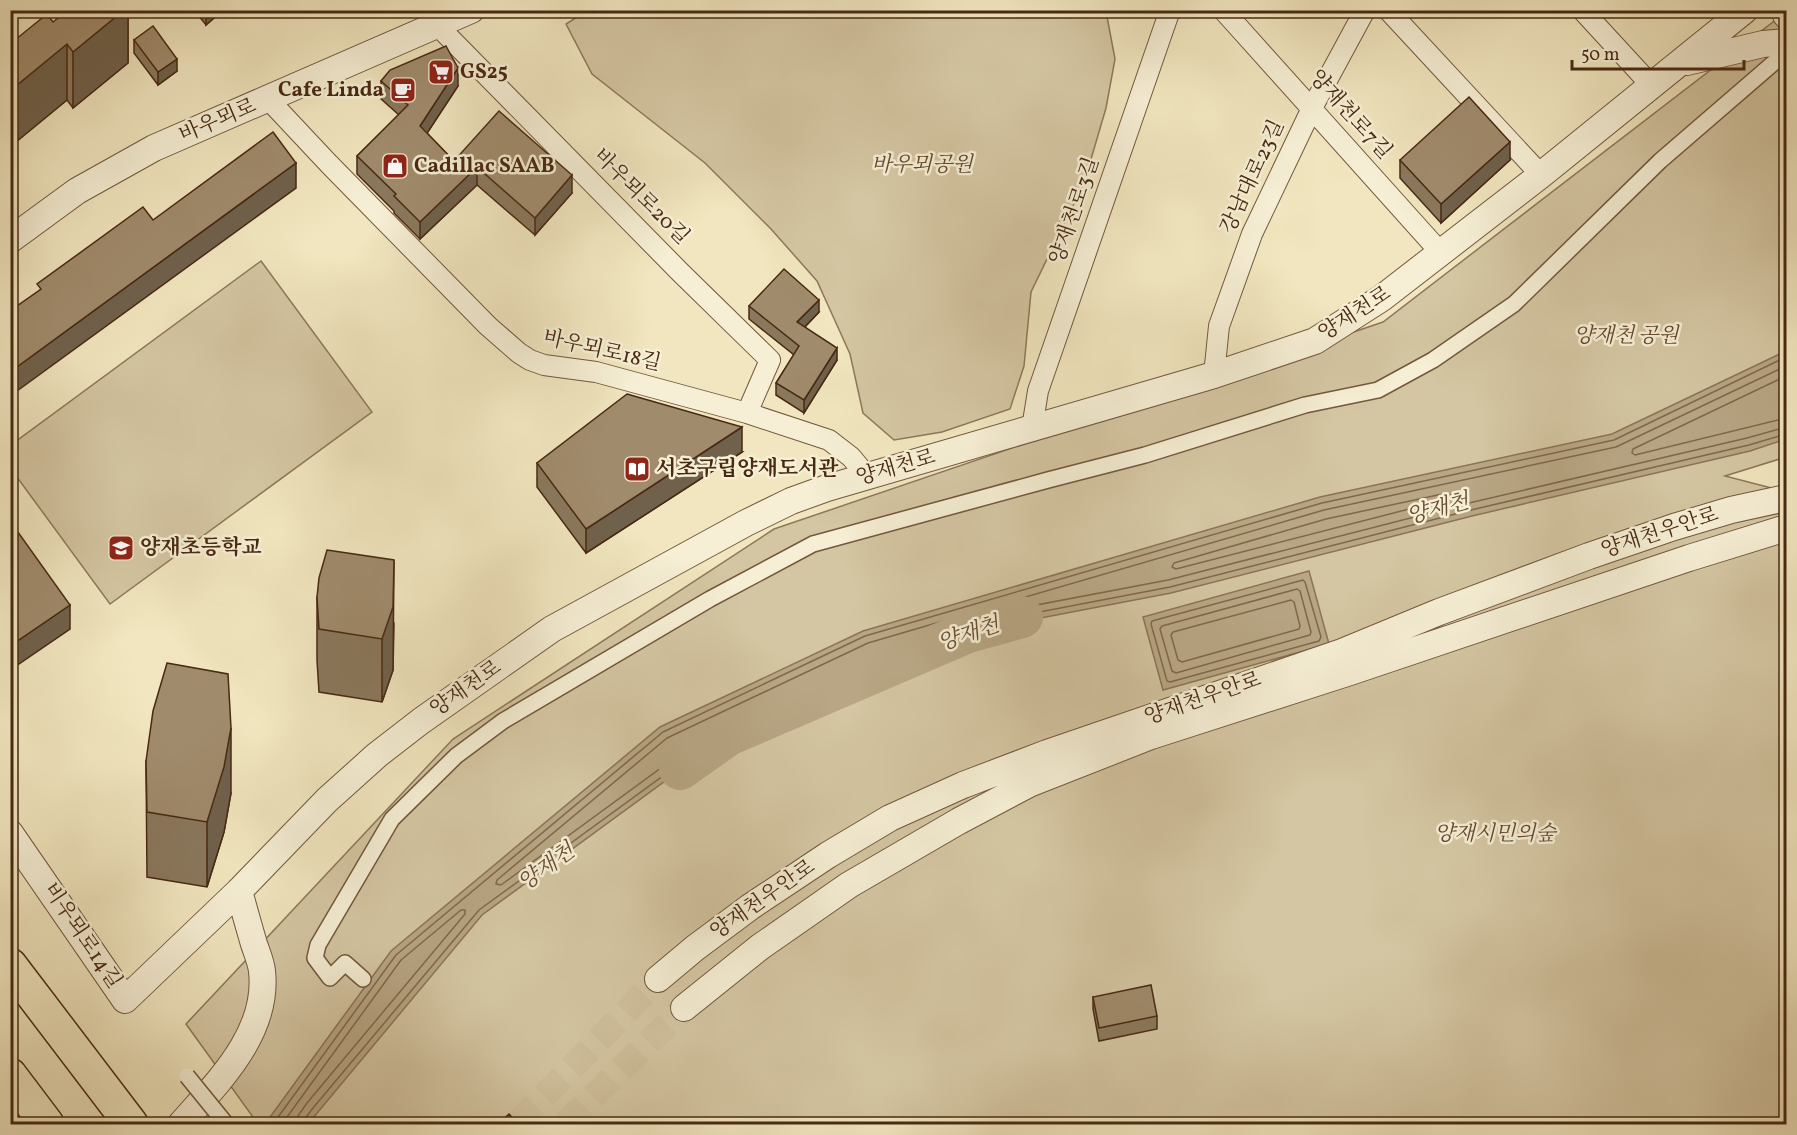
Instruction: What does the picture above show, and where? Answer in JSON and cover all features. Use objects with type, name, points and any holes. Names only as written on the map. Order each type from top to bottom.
[{"type":"highway","points":[[10,965],[131,1125]]},
{"type":"highway","points":[[10,1075],[47,1125]]},
{"type":"street","name":"바우뫼로","points":[[10,240],[78,191],[154,148],[471,10]]},
{"type":"street","name":"양재천로3길","points":[[1032,428],[1038,391],[1170,10]]},
{"type":"street","name":"양재천로7길","points":[[1223,10],[1441,253]]},
{"type":"street","name":"강남대로23길","points":[[1214,375],[1219,326],[1252,234],[1312,108],[1365,10]]},
{"type":"street","points":[[1388,10],[1541,175]]},
{"type":"street","points":[[1582,10],[1652,86]]},
{"type":"street","name":"양재천로","points":[[239,891],[327,800],[377,755],[421,721],[552,629],[746,523],[791,501],[864,477],[1214,375],[1315,340],[1382,298],[1441,253],[1745,10]]},
{"type":"street","points":[[1785,10],[1786,15]]},
{"type":"street","name":"바우뫼로20길","points":[[438,26],[770,360],[747,413]]},
{"type":"street","points":[[363,980],[345,963],[330,978],[315,958],[318,945],[392,819],[456,756],[503,721],[710,600],[813,544],[1145,455],[1305,405],[1378,390],[1432,360],[1514,304],[1660,161],[1782,51],[1763,44],[1677,65]]},
{"type":"street","name":"바우뫼로18길","points":[[268,99],[488,326],[530,360],[544,365],[596,372],[747,413],[829,440],[851,457],[861,469],[864,477]]},
{"type":"street","name":"양재천우안로","points":[[684,1008],[760,947],[849,885],[948,827],[1029,784],[1149,727],[1439,612],[1674,527],[1731,510],[1786,498]]},
{"type":"street","name":"양재천우안로","points":[[658,979],[750,907],[828,855],[890,819],[963,785],[1047,753],[1350,672],[1689,558],[1786,528]]},
{"type":"street","name":"비우뫼로14길","points":[[10,833],[125,1000],[239,891]]},
{"type":"street","points":[[181,1125],[238,1055],[250,1034],[257,1014],[262,991],[262,969],[239,891]]},
{"type":"street","points":[[186,1076],[226,1125]]},
{"type":"green space","name":"바우뫼공원","points":[[588,10],[1106,11],[1115,59],[1106,108],[1084,183],[1031,292],[1024,366],[1010,409],[942,432],[894,440],[863,413],[850,354],[817,281],[771,229],[705,163],[592,74],[566,24]]},
{"type":"green space","name":"양재시민의숲","points":[[1786,12],[1786,457],[1725,476],[1779,490],[1786,497],[1786,1124],[258,1124],[186,1024],[453,739],[774,529],[1383,322]]},
{"type":"green space","points":[[261,261],[372,412],[110,604],[11,469],[11,445]]},
{"type":"water","points":[[1786,351],[1786,439],[1750,451],[1472,516],[1171,593],[968,632],[728,735],[482,915],[308,1124],[265,1124],[391,951],[660,727],[863,631],[1320,497],[1612,434]]},
{"type":"water","points":[[1309,571],[1329,644],[1163,690],[1143,617]]},
{"type":"building","points":[[68,10],[124,10],[73,52],[67,44],[11,90],[10,44],[47,14],[53,22]]},
{"type":"building","points":[[153,26],[177,59],[158,72],[134,40]]},
{"type":"building","points":[[446,46],[458,68],[420,126],[454,161],[499,111],[572,175],[535,218],[477,167],[420,222],[394,196],[396,194],[357,156],[408,105],[381,81],[390,70]]},
{"type":"building","points":[[1469,97],[1510,142],[1441,204],[1400,160]]},
{"type":"building","points":[[273,132],[296,163],[10,372],[10,311],[41,289],[37,284],[143,207],[153,220]]},
{"type":"building","points":[[784,269],[819,300],[797,322],[837,348],[804,400],[776,383],[799,346],[749,306]]},
{"type":"building","name":"서초구립양재도서관","points":[[627,394],[742,427],[586,529],[537,463]]},
{"type":"building","points":[[10,521],[70,605],[10,646]]},
{"type":"building","points":[[327,550],[394,560],[393,607],[382,639],[319,629],[317,597],[319,578]]},
{"type":"building","points":[[167,663],[228,674],[231,728],[224,767],[207,822],[147,812],[146,761],[153,711]]},
{"type":"building","points":[[1151,985],[1157,1016],[1099,1028],[1093,997]]},
{"type":"building","points":[[509,1114],[519,1125],[497,1125]]},
{"type":"waterway","name":"양재천","points":[[680,769],[728,735],[968,632],[1022,617]]},
{"type":"tunnel","points":[[517,1124],[658,979]]},
{"type":"tunnel","points":[[565,1124],[684,1008]]},
{"type":"place","name":"GS25","points":[[441,72]]},
{"type":"place","name":"Cafe Linda","points":[[403,90]]},
{"type":"place","name":"Cadillac SAAB","points":[[395,166]]},
{"type":"place","name":"서초구립양재도서관","points":[[637,469]]},
{"type":"place","name":"양재초등학교","points":[[121,548]]},
{"type":"park label","name":"양재천 공원","points":[[1626,336]]}]
